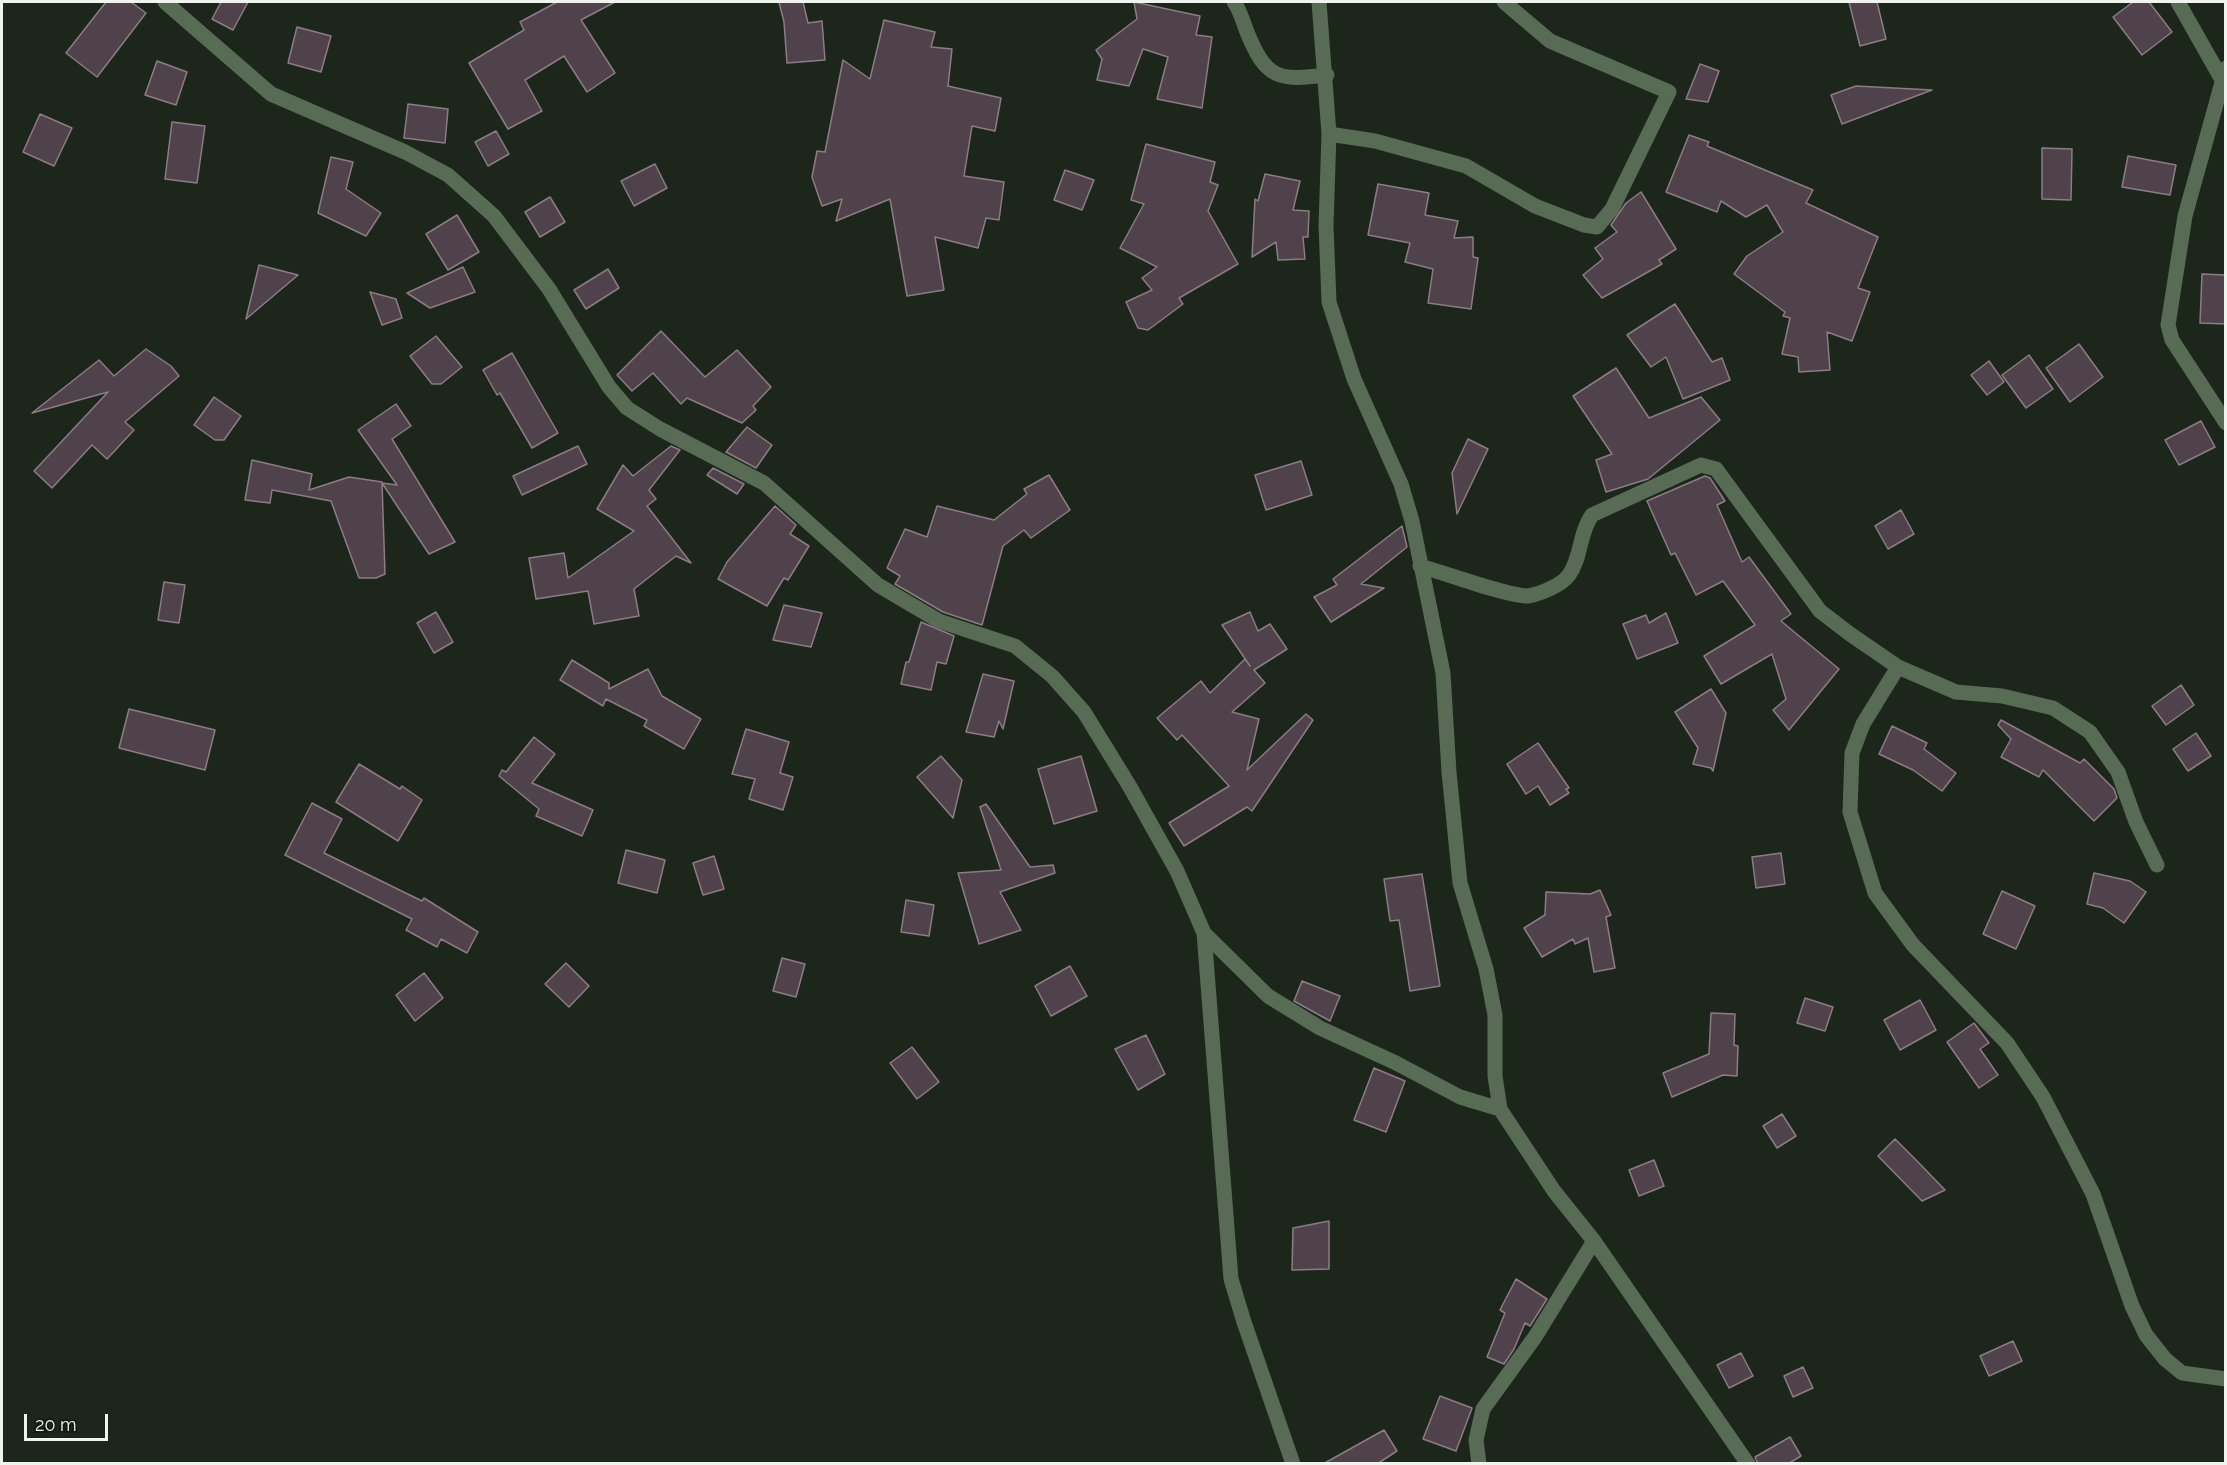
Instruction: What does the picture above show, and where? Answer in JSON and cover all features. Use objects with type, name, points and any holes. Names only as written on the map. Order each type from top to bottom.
[{"type":"street","points":[[165,2],[271,94],[405,152],[448,175],[494,216],[549,289],[609,387],[627,408],[660,429],[764,483],[878,585],[939,621],[1015,646],[1052,676],[1084,712],[1130,787],[1177,872],[1204,933],[1231,1279],[1293,1464]]},
{"type":"street","points":[[1234,2],[1257,57],[1269,69],[1285,78],[1327,75]]},
{"type":"street","points":[[1319,2],[1327,75],[1329,134],[1326,225],[1329,302],[1354,379],[1401,484],[1412,521],[1443,673],[1449,772],[1460,883],[1486,969],[1495,1015],[1495,1076],[1500,1109],[1554,1191],[1594,1240],[1748,1464]]},
{"type":"street","points":[[1329,134],[1375,141],[1457,163],[1493,179],[1535,206],[1584,225],[1597,226],[1612,209],[1669,92],[1550,41],[1504,2]]},
{"type":"street","points":[[2178,2],[2223,73],[2185,216],[2168,325],[2172,340],[2226,423]]},
{"type":"street","points":[[1420,566],[1511,594],[1528,596],[1552,588],[1568,577],[1579,555],[1584,526],[1592,515],[1701,465],[1716,469],[1733,489],[1820,611],[1898,667],[1956,692],[2002,696],[2053,708],[2090,732],[2118,772],[2136,822],[2157,865]]},
{"type":"street","points":[[1898,667],[1863,724],[1852,753],[1850,812],[1875,893],[1913,945],[2007,1043],[2043,1097],[2093,1194],[2132,1306],[2146,1335],[2165,1359],[2182,1373],[2226,1379]]},
{"type":"street","points":[[1204,933],[1268,996],[1320,1028],[1396,1063],[1460,1097],[1500,1109]]},
{"type":"street","points":[[1479,1464],[1476,1440],[1482,1409],[1535,1337],[1594,1240]]},
{"type":"building","points":[[106,2],[131,2],[146,13],[97,77],[66,53]]},
{"type":"building","points":[[221,2],[248,2],[233,30],[212,19]]},
{"type":"building","points":[[557,2],[615,2],[581,20],[615,73],[587,92],[564,56],[525,80],[542,111],[508,129],[469,63],[524,30],[520,22]]},
{"type":"building","points":[[779,2],[803,2],[808,23],[822,21],[825,60],[787,63],[784,22]]},
{"type":"building","points":[[1134,2],[1200,16],[1196,35],[1212,37],[1202,108],[1157,99],[1168,57],[1143,49],[1129,86],[1097,80],[1102,59],[1096,50],[1137,19]]},
{"type":"building","points":[[1849,2],[1877,2],[1886,39],[1860,46]]},
{"type":"building","points":[[2133,2],[2149,2],[2172,32],[2142,55],[2113,17]]},
{"type":"building","points":[[884,20],[935,32],[931,47],[952,49],[948,86],[1001,98],[995,131],[972,126],[964,176],[1004,182],[999,220],[986,218],[978,248],[935,237],[944,290],[907,296],[890,199],[836,221],[842,199],[822,206],[812,177],[817,151],[825,152],[843,60],[870,79]]},
{"type":"building","points":[[297,27],[331,36],[321,72],[288,63]]},
{"type":"building","points":[[157,61],[187,72],[176,105],[145,95]]},
{"type":"building","points":[[1700,64],[1719,71],[1708,102],[1686,99]]},
{"type":"building","points":[[1856,86],[1932,90],[1842,124],[1831,95]]},
{"type":"building","points":[[408,104],[448,109],[445,143],[404,138]]},
{"type":"building","points":[[40,114],[72,128],[54,166],[23,152]]},
{"type":"building","points":[[172,122],[205,126],[197,183],[165,179]]},
{"type":"building","points":[[496,131],[509,154],[488,166],[475,142]]},
{"type":"building","points":[[1689,135],[1709,142],[1707,146],[1813,190],[1806,203],[1878,237],[1858,288],[1870,292],[1852,341],[1827,332],[1830,370],[1799,372],[1798,357],[1782,354],[1790,318],[1783,316],[1785,312],[1734,274],[1747,256],[1783,232],[1767,205],[1746,217],[1721,201],[1717,212],[1666,192]]},
{"type":"building","points":[[1146,144],[1215,162],[1210,182],[1218,185],[1208,211],[1238,264],[1179,298],[1183,304],[1148,330],[1138,328],[1126,302],[1152,290],[1142,278],[1157,267],[1120,248],[1144,204],[1131,200]]},
{"type":"building","points":[[2042,148],[2072,149],[2071,200],[2042,199]]},
{"type":"building","points":[[2128,156],[2176,165],[2170,195],[2122,187]]},
{"type":"building","points":[[331,157],[353,162],[346,189],[381,213],[366,236],[318,213]]},
{"type":"building","points":[[655,164],[667,188],[634,206],[621,181]]},
{"type":"building","points":[[1065,170],[1094,180],[1082,210],[1054,200]]},
{"type":"building","points":[[1265,174],[1300,181],[1293,210],[1309,211],[1308,237],[1303,237],[1305,259],[1278,260],[1276,242],[1252,257],[1255,199],[1258,201]]},
{"type":"building","points":[[1378,184],[1429,193],[1425,215],[1458,221],[1454,238],[1473,237],[1473,257],[1478,258],[1471,309],[1428,303],[1433,269],[1405,262],[1410,243],[1368,235]]},
{"type":"building","points":[[1641,192],[1676,249],[1659,260],[1662,264],[1602,298],[1583,275],[1603,259],[1595,248],[1617,232],[1611,225],[1626,203]]},
{"type":"building","points":[[550,197],[565,222],[540,237],[525,212]]},
{"type":"building","points":[[457,215],[479,252],[448,270],[426,234]]},
{"type":"building","points":[[259,265],[298,275],[246,319]]},
{"type":"building","points":[[463,267],[475,292],[430,308],[407,293]]},
{"type":"building","points":[[608,269],[619,288],[586,309],[574,290]]},
{"type":"building","points":[[2202,274],[2226,275],[2226,324],[2200,323]]},
{"type":"building","points":[[370,292],[396,299],[402,318],[382,325]]},
{"type":"building","points":[[1675,304],[1712,362],[1722,358],[1730,380],[1683,399],[1666,357],[1651,367],[1627,335]]},
{"type":"building","points":[[661,331],[705,377],[737,350],[771,387],[753,406],[756,410],[742,423],[687,398],[681,404],[653,373],[632,391],[617,375]]},
{"type":"building","points":[[436,336],[462,367],[441,384],[432,384],[410,356]]},
{"type":"building","points":[[2079,344],[2103,377],[2070,402],[2046,368]]},
{"type":"building","points":[[146,349],[171,366],[179,376],[125,422],[134,430],[107,459],[92,445],[52,488],[34,471],[108,392],[32,413],[99,360],[114,376]]},
{"type":"building","points":[[512,353],[558,433],[532,448],[500,393],[497,395],[483,370]]},
{"type":"building","points":[[2029,355],[2053,389],[2026,408],[2002,375]]},
{"type":"building","points":[[1989,361],[2004,382],[1987,395],[1971,375]]},
{"type":"building","points":[[1616,368],[1649,418],[1701,397],[1720,420],[1648,479],[1606,492],[1596,460],[1612,454],[1573,396]]},
{"type":"building","points":[[214,397],[241,416],[224,440],[215,440],[194,425]]},
{"type":"building","points":[[396,404],[411,426],[392,439],[455,542],[429,554],[382,483],[397,485],[358,430]]},
{"type":"building","points":[[2201,421],[2215,447],[2179,465],[2165,440]]},
{"type":"building","points":[[747,427],[772,445],[756,468],[726,452]]},
{"type":"building","points":[[1468,439],[1488,449],[1457,514],[1452,473]]},
{"type":"building","points":[[578,446],[587,464],[522,495],[513,476]]},
{"type":"building","points":[[671,446],[680,450],[649,490],[656,499],[647,506],[691,563],[676,556],[634,589],[639,616],[594,624],[588,591],[536,599],[529,558],[564,553],[568,578],[634,531],[597,509],[623,465],[633,476]]},
{"type":"building","points":[[252,460],[312,474],[309,490],[349,477],[382,482],[385,574],[376,578],[359,578],[331,501],[272,490],[270,503],[245,500]]},
{"type":"building","points":[[1301,461],[1312,495],[1266,510],[1255,475]]},
{"type":"building","points":[[713,468],[744,484],[737,494],[707,475]]},
{"type":"building","points":[[1049,475],[1070,510],[1031,538],[1024,530],[1003,546],[982,625],[943,612],[895,584],[900,576],[887,568],[905,529],[927,537],[937,506],[994,520],[1027,494],[1024,489]]},
{"type":"building","points":[[1705,476],[1710,478],[1725,501],[1717,505],[1742,562],[1749,557],[1791,614],[1781,621],[1839,669],[1789,730],[1773,710],[1786,699],[1772,654],[1721,684],[1704,656],[1755,625],[1723,581],[1696,595],[1675,553],[1671,555],[1647,501]]},
{"type":"building","points":[[775,506],[796,525],[790,534],[809,546],[788,580],[784,578],[767,606],[718,579],[727,562]]},
{"type":"building","points":[[1901,510],[1914,534],[1888,549],[1875,526]]},
{"type":"building","points":[[1402,526],[1407,547],[1361,584],[1384,588],[1331,622],[1314,597],[1337,585],[1333,579]]},
{"type":"building","points":[[164,582],[185,585],[179,623],[158,620]]},
{"type":"building","points":[[784,605],[822,613],[811,647],[773,640]]},
{"type":"building","points":[[436,612],[453,642],[434,653],[417,623]]},
{"type":"building","points":[[1250,612],[1258,631],[1270,624],[1287,649],[1254,670],[1265,683],[1232,712],[1259,719],[1247,770],[1306,714],[1313,720],[1252,811],[1247,807],[1184,846],[1169,823],[1229,786],[1182,735],[1177,740],[1157,718],[1201,681],[1210,693],[1245,659],[1250,666],[1222,625]]},
{"type":"building","points":[[1666,613],[1678,643],[1637,659],[1623,624],[1646,615],[1649,623]]},
{"type":"building","points":[[921,622],[954,636],[946,664],[937,662],[931,690],[901,684],[906,662],[909,662]]},
{"type":"building","points":[[572,660],[609,683],[609,689],[648,669],[662,696],[701,719],[684,749],[644,726],[647,720],[606,699],[603,706],[560,680]]},
{"type":"building","points":[[983,674],[1014,681],[1003,729],[999,721],[994,737],[966,732]]},
{"type":"building","points":[[2181,685],[2194,705],[2166,725],[2152,706]]},
{"type":"building","points":[[1711,689],[1726,713],[1713,771],[1711,768],[1693,764],[1698,748],[1675,712]]},
{"type":"building","points":[[129,709],[215,730],[205,770],[119,748]]},
{"type":"building","points":[[2001,720],[2080,763],[2084,759],[2114,789],[2117,798],[2094,821],[2043,770],[2039,777],[2001,757],[2011,739],[1998,725]]},
{"type":"building","points":[[1892,726],[1927,743],[1924,749],[1956,773],[1942,791],[1913,770],[1879,754]]},
{"type":"building","points":[[746,729],[789,742],[780,773],[793,777],[783,810],[749,799],[755,779],[732,774]]},
{"type":"building","points":[[2196,733],[2211,756],[2188,771],[2173,749]]},
{"type":"building","points":[[534,737],[555,754],[532,783],[593,810],[582,836],[536,816],[539,809],[499,776],[502,770],[506,772]]},
{"type":"building","points":[[1538,743],[1569,788],[1566,789],[1569,793],[1550,805],[1538,786],[1526,794],[1507,764]]},
{"type":"building","points":[[941,756],[962,780],[953,818],[917,777]]},
{"type":"building","points":[[1081,756],[1097,811],[1054,824],[1038,769]]},
{"type":"building","points":[[359,764],[400,789],[402,786],[422,800],[398,841],[336,802]]},
{"type":"building","points":[[312,803],[342,819],[324,853],[422,901],[424,898],[478,932],[467,953],[441,939],[437,947],[406,930],[412,919],[285,855]]},
{"type":"building","points":[[986,804],[1030,867],[1053,865],[1055,873],[1000,892],[1021,930],[979,944],[958,873],[1001,870],[980,807]]},
{"type":"building","points":[[626,850],[665,860],[657,893],[618,883]]},
{"type":"building","points":[[1781,853],[1785,884],[1756,888],[1752,857]]},
{"type":"building","points":[[714,856],[724,889],[703,895],[693,863]]},
{"type":"building","points":[[2094,873],[2130,881],[2146,892],[2124,923],[2103,908],[2087,904]]},
{"type":"building","points":[[1422,874],[1440,986],[1410,991],[1399,920],[1390,921],[1384,879]]},
{"type":"building","points":[[1600,890],[1611,915],[1606,917],[1615,968],[1594,972],[1588,938],[1575,944],[1573,939],[1542,957],[1524,928],[1545,915],[1546,892],[1590,894]]},
{"type":"building","points":[[2002,891],[2035,906],[2016,949],[1983,934]]},
{"type":"building","points":[[906,900],[934,905],[929,936],[901,932]]},
{"type":"building","points":[[782,958],[805,964],[796,997],[773,991]]},
{"type":"building","points":[[566,963],[589,986],[569,1007],[545,984]]},
{"type":"building","points":[[1070,966],[1087,996],[1051,1016],[1035,986]]},
{"type":"building","points":[[424,973],[443,998],[415,1021],[396,995]]},
{"type":"building","points":[[1302,981],[1340,996],[1330,1021],[1294,1001]]},
{"type":"building","points":[[1805,998],[1833,1007],[1825,1031],[1797,1023]]},
{"type":"building","points":[[1920,1000],[1936,1030],[1900,1050],[1884,1020]]},
{"type":"building","points":[[1711,1013],[1735,1014],[1734,1045],[1738,1046],[1737,1076],[1723,1075],[1672,1097],[1663,1073],[1709,1054]]},
{"type":"building","points":[[1974,1023],[1989,1043],[1980,1049],[1998,1075],[1979,1088],[1947,1042]]},
{"type":"building","points":[[1146,1035],[1165,1074],[1138,1090],[1115,1049]]},
{"type":"building","points":[[912,1047],[939,1082],[917,1099],[890,1063]]},
{"type":"building","points":[[1374,1068],[1405,1081],[1386,1132],[1354,1120]]},
{"type":"building","points":[[1782,1114],[1796,1136],[1777,1148],[1763,1126]]},
{"type":"building","points":[[1895,1139],[1945,1190],[1922,1201],[1878,1156]]},
{"type":"building","points":[[1654,1160],[1664,1186],[1639,1196],[1629,1170]]},
{"type":"building","points":[[1329,1221],[1329,1269],[1292,1270],[1293,1228]]},
{"type":"building","points":[[1516,1279],[1547,1299],[1530,1326],[1525,1323],[1514,1349],[1504,1364],[1487,1357],[1505,1313],[1500,1310]]},
{"type":"building","points":[[2013,1341],[2022,1361],[1989,1376],[1980,1356]]},
{"type":"building","points":[[1741,1353],[1753,1376],[1729,1388],[1717,1365]]},
{"type":"building","points":[[1803,1367],[1813,1388],[1793,1397],[1784,1376]]},
{"type":"building","points":[[1440,1396],[1472,1408],[1456,1451],[1423,1439]]},
{"type":"building","points":[[1384,1430],[1397,1451],[1377,1464],[1323,1464]]},
{"type":"building","points":[[1790,1437],[1801,1456],[1788,1464],[1758,1464],[1755,1457]]}]
